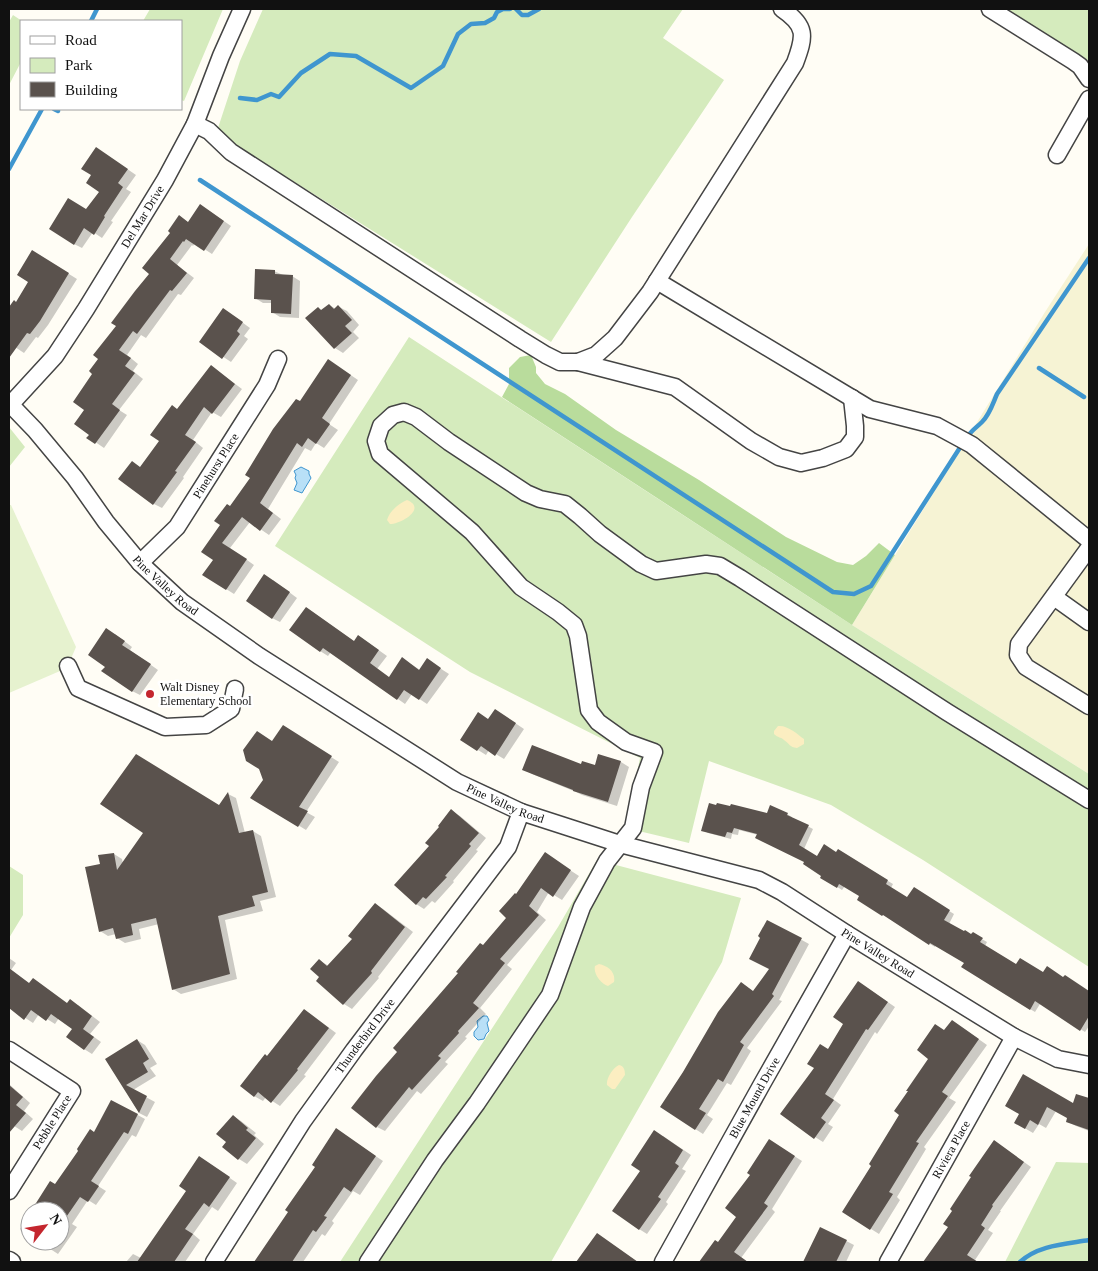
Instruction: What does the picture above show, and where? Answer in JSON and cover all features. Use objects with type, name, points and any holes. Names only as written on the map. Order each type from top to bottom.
[{"type":"street","name":"Del Mar Drive","points":[[10,404],[55,356],[165,180],[195,124],[242,9]]},
{"type":"street","points":[[578,362],[596,355],[615,338],[657,281],[795,63],[802,38],[801,27],[794,17],[782,9]]},
{"type":"street","points":[[990,9],[1073,61],[1080,66],[1089,79]]},
{"type":"street","points":[[1056,155],[1089,99]]},
{"type":"street","points":[[195,124],[209,131],[231,152],[527,343],[560,362],[578,362],[675,386],[751,441],[779,456],[801,463],[823,458],[846,449],[855,437],[852,398]]},
{"type":"street","points":[[657,281],[870,409],[937,426],[972,446],[1089,540]]},
{"type":"street","name":"Pinehurst Place","points":[[140,563],[177,527],[267,385],[278,359]]},
{"type":"street","name":"Pine Valley Road","points":[[10,404],[35,430],[75,478],[106,522],[140,563],[182,602],[260,656],[457,782],[521,812],[620,844],[759,880],[782,892],[846,934],[1014,1037],[1058,1059],[1089,1065]]},
{"type":"street","points":[[368,1262],[435,1160],[477,1103],[550,995],[582,907],[607,861],[633,828],[641,787],[654,752],[626,742],[598,722],[589,710],[578,636],[574,626],[558,612],[521,587],[472,532],[380,454],[376,441],[381,426],[394,414],[404,412],[416,417],[449,442],[526,492],[540,499],[565,504],[600,534],[641,564],[656,571],[706,564],[720,566],[1089,800]]},
{"type":"street","points":[[1089,548],[1019,644],[1018,654],[1026,667],[1089,706]]},
{"type":"street","points":[[1054,597],[1089,622]]},
{"type":"street","points":[[68,666],[78,688],[165,727],[206,725],[231,709],[236,689]]},
{"type":"street","name":"Thunderbird Drive","points":[[214,1262],[303,1121],[354,1050],[508,846],[521,812]]},
{"type":"street","name":"Blue Mound Drive","points":[[663,1262],[846,934]]},
{"type":"street","name":"Riviera Place","points":[[888,1262],[1014,1037]]},
{"type":"street","name":"Pebble Place","points":[[9,1050],[72,1091],[9,1191]]},
{"type":"shaded area","points":[[1089,244],[1089,774],[852,625]]},
{"type":"green space","points":[[150,9],[223,9],[184,101],[182,100],[182,20],[144,20]]},
{"type":"green space","points":[[263,9],[683,9],[663,38],[724,80],[551,342],[235,145],[218,128],[240,61]]},
{"type":"green space","points":[[1007,9],[1089,9],[1089,61]]},
{"type":"green space","points":[[13,15],[20,20],[20,64],[9,85],[9,22]]},
{"type":"green space","points":[[409,337],[852,625],[1089,774],[1089,967],[923,860],[831,805],[709,761],[689,843],[626,828],[640,758],[470,672],[275,546]]},
{"type":"green space","points":[[531,355],[536,367],[536,373],[545,384],[565,394],[616,430],[699,480],[786,537],[837,562],[853,565],[866,556],[879,543],[895,555],[852,625],[502,397],[509,384],[509,368],[520,357]]},
{"type":"green space","points":[[9,427],[25,447],[9,467]]},
{"type":"green space","points":[[9,505],[11,505],[76,647],[67,668],[9,693]]},
{"type":"green space","points":[[597,860],[741,898],[722,962],[551,1262],[340,1262],[558,927]]},
{"type":"green space","points":[[9,866],[23,875],[23,915],[9,938]]},
{"type":"green space","points":[[1056,1162],[1089,1163],[1089,1262],[1005,1262]]},
{"type":"sand","points":[[407,500],[413,503],[414,511],[406,519],[390,524],[387,520],[392,511]]},
{"type":"sand","points":[[778,726],[789,728],[795,732],[804,739],[804,744],[797,748],[791,746],[774,734]]},
{"type":"sand","points":[[599,964],[613,972],[614,982],[608,986],[600,981],[596,975],[595,966]]},
{"type":"sand","points":[[619,1065],[624,1068],[625,1075],[615,1089],[612,1089],[607,1085],[608,1079],[612,1071]]},
{"type":"water","points":[[301,467],[309,471],[311,478],[302,493],[294,490],[297,483],[294,471]]},
{"type":"water","points":[[483,1016],[487,1016],[489,1020],[487,1023],[489,1031],[484,1039],[478,1040],[474,1036],[474,1032],[478,1027],[477,1021]]},
{"type":"building","points":[[96,147],[128,169],[118,183],[123,187],[94,235],[84,228],[74,245],[49,229],[68,198],[86,209],[99,192],[86,183],[91,175],[81,169]]},
{"type":"building","points":[[200,204],[224,221],[204,251],[186,239],[170,259],[187,273],[172,291],[170,290],[137,334],[133,331],[119,350],[131,358],[125,366],[135,373],[112,404],[120,410],[95,444],[86,438],[89,435],[74,424],[84,410],[73,402],[92,374],[89,371],[98,359],[93,355],[116,326],[111,323],[149,274],[142,268],[170,233],[168,231],[179,215],[188,222]]},
{"type":"building","points":[[32,250],[69,273],[40,321],[30,334],[27,333],[9,358],[9,307],[14,300],[16,302],[28,282],[17,275]]},
{"type":"building","points":[[255,269],[275,270],[275,274],[293,275],[291,314],[271,313],[271,300],[254,299]]},
{"type":"building","points":[[329,304],[334,309],[338,305],[352,320],[345,326],[352,333],[334,349],[305,318],[318,307],[321,310]]},
{"type":"building","points":[[223,308],[243,322],[237,331],[240,334],[222,359],[199,342]]},
{"type":"building","points":[[328,359],[351,375],[322,418],[330,424],[316,444],[308,438],[302,447],[297,443],[260,503],[273,513],[260,531],[242,517],[222,543],[247,559],[226,590],[202,575],[213,560],[201,552],[220,525],[214,521],[227,504],[230,506],[250,478],[245,475],[273,429],[296,399],[300,401]]},
{"type":"building","points":[[211,365],[235,384],[212,414],[204,407],[185,435],[196,442],[153,505],[118,479],[132,461],[140,467],[159,441],[150,435],[172,405],[177,409]]},
{"type":"building","points":[[264,574],[290,592],[272,619],[246,601]]},
{"type":"building","points":[[306,607],[354,641],[358,635],[379,650],[370,663],[389,677],[402,657],[419,670],[427,658],[441,668],[419,700],[404,690],[397,700],[323,648],[320,652],[289,630]]},
{"type":"building","points":[[106,628],[125,641],[122,645],[151,664],[132,692],[101,671],[105,667],[88,655]]},
{"type":"building","points":[[495,709],[516,723],[495,756],[481,746],[477,751],[460,740],[478,712],[488,719]]},
{"type":"building","points":[[283,725],[332,756],[299,807],[308,811],[298,827],[250,798],[263,780],[259,769],[246,761],[243,750],[257,731],[272,741]]},
{"type":"building","points":[[532,745],[581,764],[582,761],[595,765],[598,754],[621,761],[608,802],[573,791],[522,770]]},
{"type":"building","points":[[136,754],[219,805],[228,792],[239,833],[253,830],[268,892],[252,896],[255,906],[218,916],[230,974],[172,990],[156,918],[131,924],[133,935],[116,939],[113,928],[99,932],[85,867],[100,864],[98,855],[114,853],[117,870],[143,833],[100,804]]},
{"type":"building","points":[[709,803],[730,806],[731,804],[767,813],[770,805],[788,813],[787,815],[809,825],[799,845],[817,856],[824,844],[836,852],[838,849],[888,880],[886,884],[907,897],[914,887],[950,910],[944,920],[964,931],[971,934],[973,932],[983,938],[980,942],[1016,964],[1020,958],[1043,972],[1047,966],[1089,991],[1089,1016],[1080,1031],[1035,1001],[1030,1010],[961,967],[964,963],[930,943],[929,945],[857,900],[859,896],[839,884],[837,888],[820,878],[821,876],[803,864],[804,862],[755,838],[757,834],[734,828],[732,833],[727,832],[725,837],[701,831]]},
{"type":"building","points":[[451,809],[479,833],[469,844],[471,846],[445,876],[447,877],[426,899],[423,897],[416,905],[394,885],[429,846],[425,843]]},
{"type":"building","points":[[545,852],[571,870],[553,897],[541,888],[529,906],[539,915],[500,959],[505,963],[473,1003],[479,1008],[438,1056],[441,1058],[412,1090],[409,1087],[376,1128],[351,1108],[397,1052],[393,1048],[458,973],[456,972],[480,943],[483,945],[506,918],[499,911],[516,894]]},
{"type":"building","points":[[375,903],[405,927],[371,971],[372,973],[343,1005],[316,981],[319,977],[310,969],[319,959],[327,966],[352,939],[348,936]]},
{"type":"building","points":[[767,920],[802,938],[772,994],[774,996],[740,1042],[744,1045],[723,1082],[718,1079],[699,1109],[706,1113],[695,1130],[660,1107],[718,1012],[741,982],[753,991],[769,969],[749,959]]},
{"type":"building","points":[[9,968],[29,983],[33,978],[67,1003],[70,999],[92,1016],[83,1029],[94,1037],[84,1050],[66,1037],[72,1029],[51,1014],[46,1021],[31,1010],[24,1020],[9,1008]]},
{"type":"building","points":[[858,981],[888,1002],[868,1030],[866,1029],[825,1094],[834,1100],[821,1118],[826,1122],[814,1139],[780,1114],[814,1068],[807,1064],[820,1044],[828,1049],[843,1024],[833,1017]]},
{"type":"building","points":[[304,1009],[329,1028],[271,1103],[258,1092],[254,1097],[240,1086],[265,1054],[267,1056]]},
{"type":"building","points":[[952,1020],[979,1039],[942,1092],[948,1096],[916,1142],[919,1143],[889,1192],[893,1194],[870,1230],[842,1212],[871,1166],[869,1164],[899,1115],[894,1111],[928,1059],[917,1050],[935,1024],[944,1030]]},
{"type":"building","points":[[137,1039],[149,1059],[143,1063],[148,1072],[126,1085],[147,1096],[139,1113],[105,1059]]},
{"type":"building","points":[[1023,1074],[1073,1103],[1076,1094],[1089,1098],[1089,1130],[1066,1122],[1067,1118],[1047,1107],[1038,1125],[1030,1120],[1025,1129],[1014,1123],[1019,1114],[1005,1106]]},
{"type":"building","points":[[9,1085],[23,1097],[16,1105],[26,1113],[9,1133]]},
{"type":"building","points":[[111,1100],[138,1114],[128,1134],[124,1132],[91,1181],[99,1186],[88,1202],[80,1197],[70,1212],[70,1201],[37,1201],[50,1181],[55,1184],[78,1151],[77,1149],[90,1129],[94,1132]]},
{"type":"building","points":[[233,1115],[256,1138],[238,1160],[222,1147],[226,1142],[216,1134]]},
{"type":"building","points":[[336,1128],[376,1156],[351,1192],[344,1187],[324,1216],[327,1217],[316,1232],[313,1230],[292,1262],[254,1262],[288,1212],[285,1210],[315,1167],[312,1165]]},
{"type":"building","points":[[654,1130],[683,1150],[675,1163],[679,1166],[658,1197],[661,1199],[639,1230],[612,1211],[640,1171],[631,1165]]},
{"type":"building","points":[[769,1139],[795,1156],[764,1203],[768,1206],[734,1252],[748,1262],[699,1262],[715,1240],[718,1242],[736,1217],[725,1208],[750,1175],[747,1173]]},
{"type":"building","points":[[994,1140],[1024,1162],[992,1205],[981,1225],[985,1228],[967,1255],[978,1262],[923,1262],[948,1227],[943,1224],[952,1211],[950,1209],[971,1177],[969,1176]]},
{"type":"building","points":[[199,1156],[230,1177],[209,1207],[204,1203],[185,1229],[193,1234],[174,1262],[137,1262],[186,1191],[179,1186]]},
{"type":"building","points":[[820,1227],[847,1240],[836,1262],[803,1262]]},
{"type":"building","points":[[597,1233],[638,1262],[576,1262]]},
{"type":"waterway","points":[[92,20],[97,9]]},
{"type":"waterway","points":[[240,98],[257,100],[271,94],[279,97],[301,73],[330,54],[356,56],[411,88],[443,66],[458,34],[471,24],[485,23],[494,18],[497,12],[503,9],[510,9]]},
{"type":"waterway","points":[[516,9],[522,15],[528,15],[539,9]]},
{"type":"waterway","points":[[9,169],[41,110]]},
{"type":"waterway","points":[[200,180],[833,592],[854,594],[871,586],[961,446]]},
{"type":"waterway","points":[[968,436],[987,416],[997,394],[1089,258]]},
{"type":"waterway","points":[[1039,368],[1084,397]]},
{"type":"waterway","points":[[1020,1262],[1027,1256],[1044,1249],[1089,1240]]},
{"type":"place","name":"Walt Disney Elementary School","points":[[150,694]]}]
